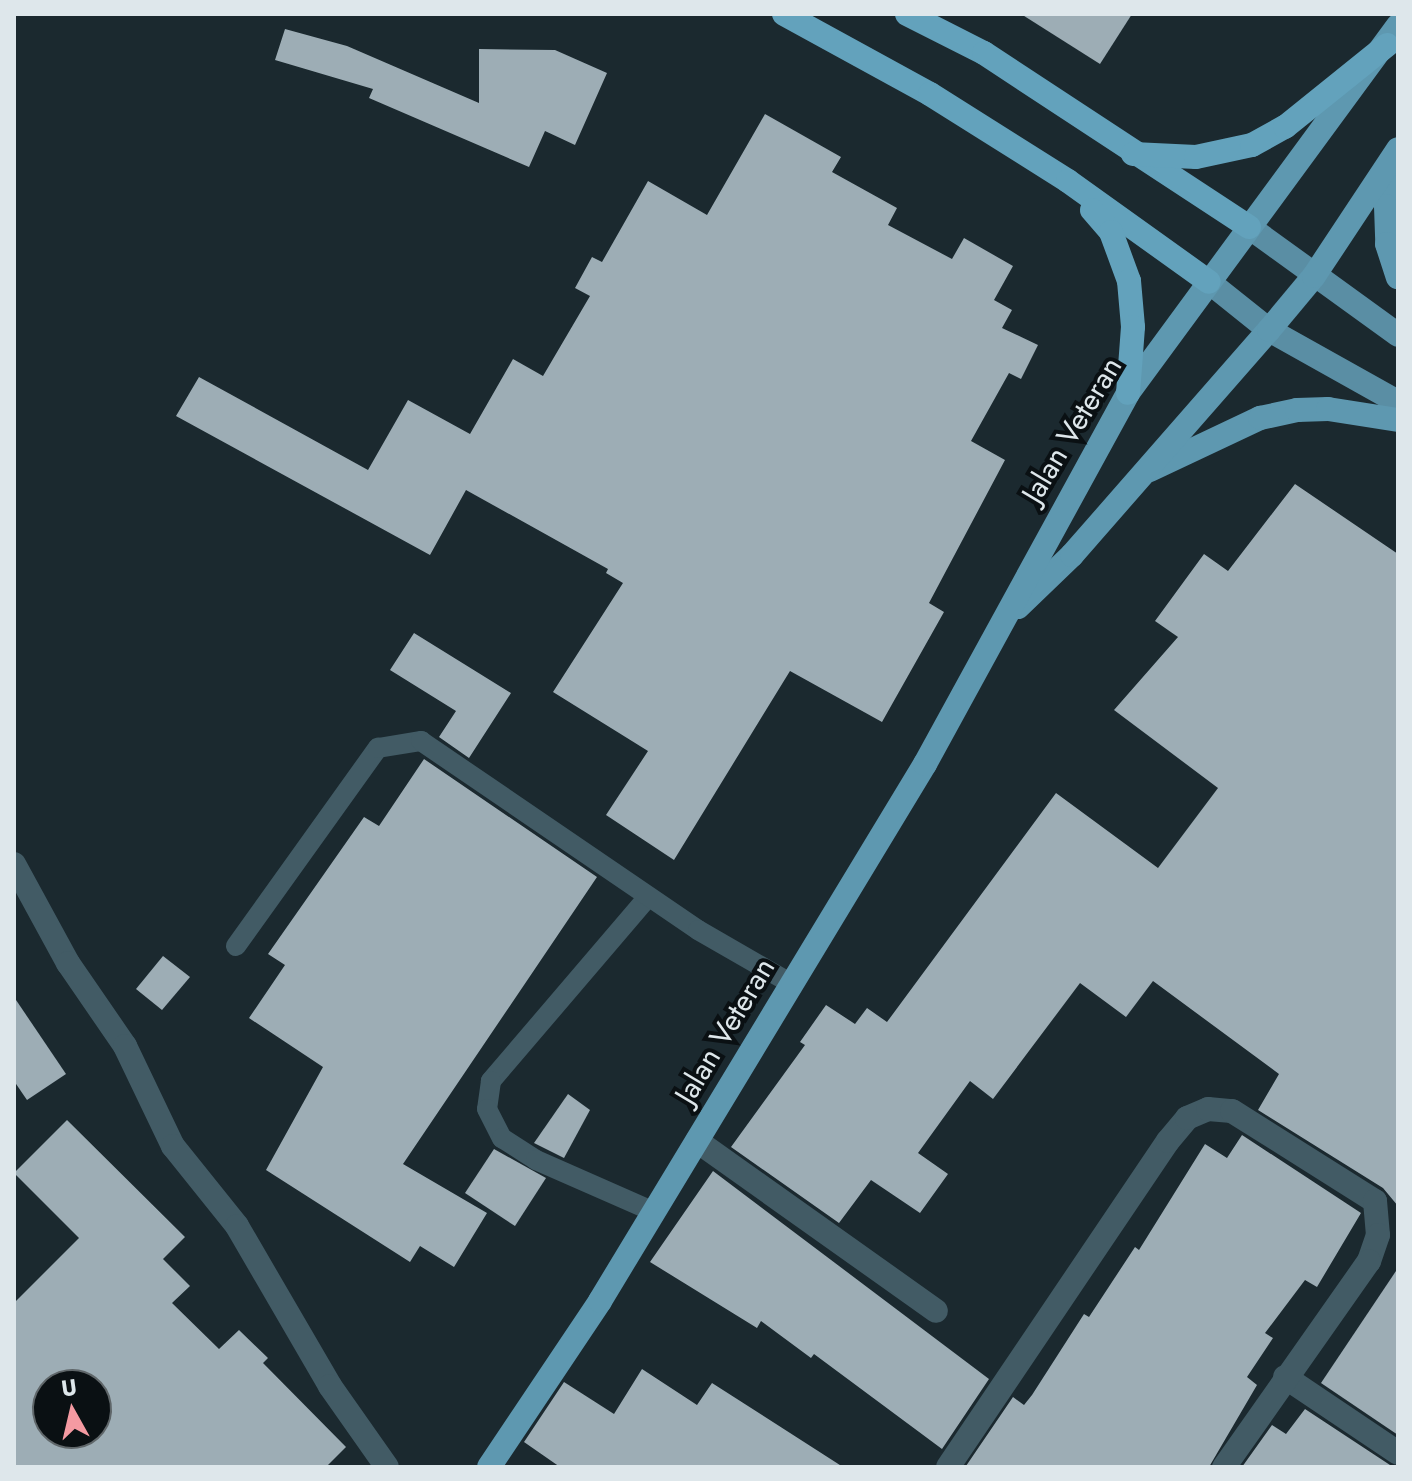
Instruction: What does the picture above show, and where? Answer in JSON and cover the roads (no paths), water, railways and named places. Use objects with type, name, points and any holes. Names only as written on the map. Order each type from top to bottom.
[{"type":"highway","points":[[784,14],[930,94],[1068,181],[1209,282]]},
{"type":"highway","points":[[907,14],[984,53],[1130,154],[1249,227]]},
{"type":"highway","points":[[1130,154],[1196,157],[1252,145],[1285,127],[1392,36]]},
{"type":"highway","name":"Jalan Veteran","points":[[489,1467],[547,1385],[925,764],[1128,393],[1392,36]]},
{"type":"highway","name":"Jalan Veteran","points":[[1004,619],[1072,555],[1269,330],[1314,276],[1398,149]]},
{"type":"highway","points":[[1398,172],[1386,206],[1387,244],[1398,277]]},
{"type":"highway","points":[[1068,181],[1111,232],[1129,281],[1133,327],[1128,393]]},
{"type":"highway","points":[[1140,474],[1260,418],[1297,410],[1328,409],[1398,420]]},
{"type":"main road","points":[[1249,227],[1398,335]]},
{"type":"main road","points":[[1209,282],[1269,330],[1398,402]]},
{"type":"street","points":[[14,864],[68,963],[125,1046],[173,1146],[237,1226],[330,1386],[387,1467]]},
{"type":"street","points":[[948,1467],[1168,1141],[1187,1118],[1208,1109],[1232,1111],[1375,1201],[1378,1235],[1369,1261],[1224,1467]]},
{"type":"street","points":[[697,1141],[936,1311]]},
{"type":"street","points":[[1285,1377],[1398,1453]]},
{"type":"lane","points":[[236,946],[378,748],[397,742],[421,741],[648,897],[790,983]]},
{"type":"lane","points":[[648,897],[491,1081],[487,1109],[502,1138],[536,1160],[652,1211]]}]
